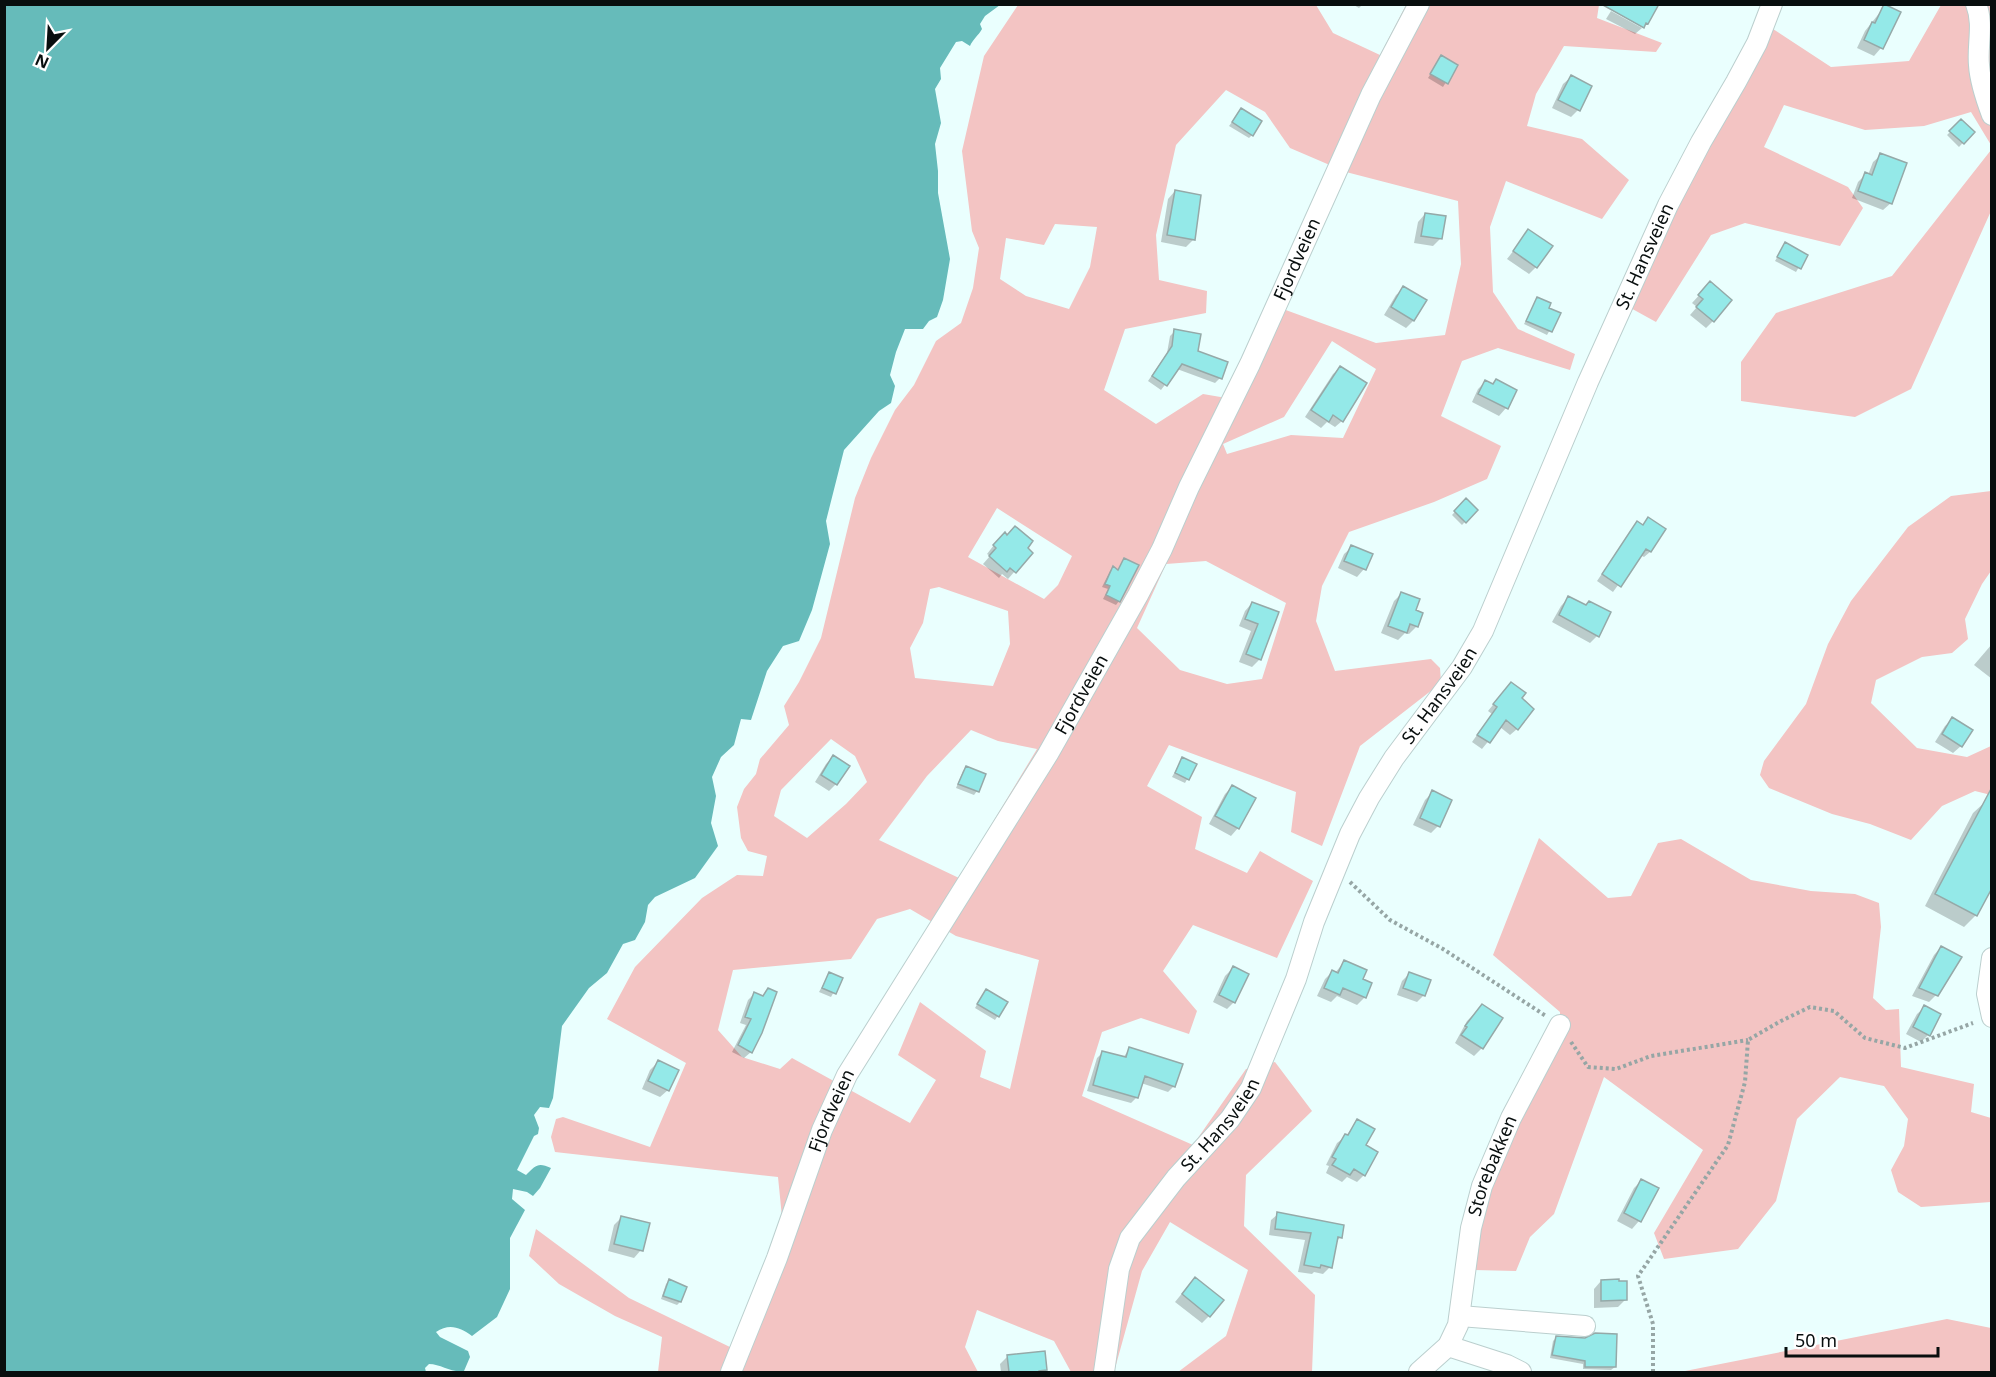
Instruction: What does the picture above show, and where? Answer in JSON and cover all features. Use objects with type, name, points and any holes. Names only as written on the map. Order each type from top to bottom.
[{"type":"street","name":"Fjordveien","points":[[730,1372],[777,1258],[822,1130],[847,1075],[1048,754],[1138,595],[1250,364],[1371,95],[1419,4]]},
{"type":"street","name":"St. Hansveien","points":[[1104,1372],[1119,1269],[1130,1238],[1176,1178],[1230,1119],[1251,1089],[1296,980],[1314,922],[1333,873],[1369,798],[1394,758],[1462,667],[1483,631],[1588,382],[1668,205],[1757,43],[1772,4]]},
{"type":"street","points":[[1976,4],[1980,29],[1979,64],[1992,115]]},
{"type":"street","points":[[1991,1016],[1987,994],[1992,958]]},
{"type":"street","name":"Storebakken","points":[[1419,1372],[1448,1346],[1458,1325],[1471,1228],[1482,1186],[1511,1118],[1560,1025]]},
{"type":"street","points":[[1460,1316],[1585,1326]]},
{"type":"street","points":[[1448,1346],[1508,1365],[1521,1372]]},
{"type":"path","points":[[1333,873],[1346,879],[1390,920],[1443,949],[1560,1025],[1588,1067],[1616,1069],[1651,1056],[1748,1040],[1810,1007],[1834,1011],[1865,1038],[1905,1048],[1991,1016]]},
{"type":"path","points":[[1653,1372],[1653,1324],[1638,1276],[1728,1145],[1745,1082],[1748,1040]]},
{"type":"shaded area","points":[[1018,5],[1316,5],[1333,33],[1380,55],[1406,5],[1599,5],[1597,18],[1662,43],[1656,52],[1564,46],[1536,94],[1527,126],[1582,139],[1629,180],[1602,219],[1506,181],[1490,227],[1493,292],[1518,329],[1575,354],[1570,370],[1498,348],[1462,361],[1441,416],[1501,446],[1487,479],[1434,502],[1349,532],[1322,586],[1316,621],[1335,671],[1431,659],[1440,668],[1441,683],[1360,746],[1322,846],[1291,832],[1296,792],[1169,745],[1147,786],[1202,817],[1195,849],[1247,873],[1260,851],[1313,881],[1277,958],[1193,925],[1163,971],[1197,1011],[1189,1034],[1141,1018],[1102,1032],[1082,1096],[1193,1145],[1246,1069],[1275,1062],[1312,1111],[1246,1175],[1244,1226],[1315,1295],[1312,1372],[1178,1372],[1226,1336],[1248,1270],[1170,1222],[1142,1271],[1114,1372],[1071,1372],[1054,1341],[977,1310],[965,1347],[978,1372],[658,1372],[662,1337],[615,1316],[559,1284],[529,1256],[536,1229],[629,1298],[732,1348],[782,1217],[778,1177],[555,1152],[551,1137],[556,1119],[563,1117],[650,1147],[686,1063],[607,1019],[635,967],[702,898],[737,875],[763,876],[767,856],[748,851],[741,838],[737,807],[744,789],[756,774],[760,759],[789,725],[784,706],[821,638],[855,498],[871,458],[895,410],[914,385],[936,341],[961,323],[973,288],[979,248],[972,231],[962,151],[984,56]],"holes":[[[1226,90],[1265,112],[1290,148],[1346,172],[1458,201],[1461,264],[1445,335],[1376,343],[1283,309],[1238,400],[1203,394],[1156,424],[1104,390],[1125,329],[1206,313],[1207,291],[1159,280],[1156,235],[1176,145]],[[1055,224],[1097,227],[1090,267],[1069,309],[1026,296],[1000,279],[1006,238],[1044,245]],[[1332,341],[1376,369],[1343,438],[1291,435],[1227,454],[1223,444],[1284,417]],[[997,508],[1072,556],[1058,585],[1044,599],[968,557]],[[1206,561],[1286,603],[1262,679],[1227,684],[1180,670],[1137,628],[1166,564]],[[939,587],[1008,611],[1010,644],[993,686],[915,678],[910,648],[923,623],[930,589]],[[971,730],[998,741],[1037,749],[959,878],[879,840],[927,776]],[[831,739],[855,756],[867,782],[807,838],[774,816],[781,790]],[[910,909],[956,936],[1039,960],[1010,1089],[980,1077],[986,1051],[920,1002],[898,1055],[936,1080],[910,1123],[792,1058],[780,1069],[742,1057],[718,1030],[733,970],[851,959],[877,919]]]},
{"type":"shaded area","points":[[1941,5],[1991,5],[1991,145],[1971,112],[1924,126],[1865,130],[1784,105],[1764,147],[1848,187],[1863,208],[1840,246],[1745,223],[1711,235],[1656,322],[1627,306],[1684,183],[1731,106],[1773,29],[1831,67],[1909,61]]},
{"type":"shaded area","points":[[1991,150],[1991,211],[1911,389],[1855,417],[1741,401],[1741,362],[1776,313],[1892,276]]},
{"type":"shaded area","points":[[1991,491],[1991,571],[1965,619],[1968,639],[1952,653],[1922,657],[1876,680],[1871,703],[1917,748],[1967,757],[1991,746],[1991,795],[1975,791],[1942,806],[1911,840],[1870,824],[1832,814],[1769,788],[1760,775],[1764,761],[1806,704],[1828,644],[1851,601],[1908,527],[1951,496]]},
{"type":"shaded area","points":[[1539,838],[1608,898],[1631,896],[1658,843],[1681,839],[1751,880],[1811,891],[1855,894],[1879,903],[1881,927],[1873,998],[1886,1010],[1899,1009],[1901,1067],[1974,1084],[1971,1112],[1991,1118],[1991,1202],[1921,1207],[1898,1192],[1891,1170],[1904,1146],[1908,1119],[1884,1086],[1840,1077],[1797,1119],[1776,1201],[1738,1249],[1664,1259],[1654,1233],[1703,1150],[1604,1077],[1554,1214],[1530,1237],[1516,1271],[1474,1270],[1489,1187],[1519,1112],[1560,1044],[1560,1012],[1493,955]]},
{"type":"shaded area","points":[[1947,1319],[1991,1328],[1991,1372],[1680,1372]]},
{"type":"water","points":[[5,4],[1000,5],[985,16],[980,24],[982,29],[970,46],[962,41],[956,42],[940,68],[941,79],[935,89],[941,123],[935,144],[938,193],[950,259],[943,300],[937,317],[929,321],[923,329],[905,329],[890,375],[895,386],[891,403],[879,411],[844,450],[826,521],[830,544],[812,610],[799,641],[783,646],[767,671],[751,720],[741,719],[734,745],[721,757],[712,777],[716,796],[711,823],[718,846],[695,878],[655,897],[648,905],[645,922],[635,940],[623,944],[607,973],[589,988],[562,1026],[553,1098],[549,1108],[540,1107],[534,1115],[539,1128],[538,1134],[534,1136],[517,1170],[526,1175],[537,1166],[543,1165],[551,1168],[533,1196],[513,1189],[512,1199],[525,1210],[510,1238],[510,1289],[497,1317],[472,1336],[454,1327],[436,1332],[440,1337],[468,1351],[470,1357],[464,1371],[429,1364],[425,1368],[426,1372],[5,1372]]},
{"type":"building","points":[[1601,4],[1659,4],[1644,28]]},
{"type":"building","points":[[1884,4],[1901,12],[1883,49],[1864,40]]},
{"type":"building","points":[[1441,55],[1458,65],[1448,84],[1430,74]]},
{"type":"building","points":[[1571,75],[1592,86],[1580,111],[1558,100]]},
{"type":"building","points":[[1241,108],[1262,121],[1253,136],[1232,122]]},
{"type":"building","points":[[1961,119],[1975,132],[1964,144],[1949,131]]},
{"type":"building","points":[[1880,153],[1907,163],[1892,204],[1858,191],[1865,172],[1872,175]]},
{"type":"building","points":[[1175,190],[1201,195],[1195,240],[1167,235]]},
{"type":"building","points":[[1425,213],[1446,216],[1442,239],[1421,236]]},
{"type":"building","points":[[1528,229],[1553,246],[1537,268],[1513,251]]},
{"type":"building","points":[[1785,242],[1808,255],[1801,269],[1777,257]]},
{"type":"building","points":[[1710,281],[1732,300],[1714,322],[1696,307],[1703,299],[1698,295]]},
{"type":"building","points":[[1403,286],[1427,300],[1414,321],[1391,307]]},
{"type":"building","points":[[1537,297],[1551,303],[1549,308],[1561,313],[1552,332],[1526,321]]},
{"type":"building","points":[[1174,329],[1201,334],[1198,351],[1228,362],[1222,379],[1182,364],[1167,386],[1152,376],[1172,346]]},
{"type":"building","points":[[1340,366],[1367,383],[1343,422],[1333,415],[1329,422],[1311,410]]},
{"type":"building","points":[[1496,379],[1517,390],[1508,409],[1478,394],[1485,380],[1493,384]]},
{"type":"building","points":[[1466,498],[1478,510],[1466,523],[1454,511]]},
{"type":"building","points":[[1648,517],[1666,529],[1651,552],[1646,549],[1621,587],[1602,574],[1637,521],[1643,525]]},
{"type":"building","points":[[1015,526],[1033,541],[1028,548],[1033,553],[1016,573],[1010,568],[1007,572],[989,556],[996,548],[993,545],[1005,532],[1007,535]]},
{"type":"building","points":[[1351,545],[1373,554],[1366,570],[1344,561]]},
{"type":"building","points":[[1124,558],[1139,565],[1120,602],[1106,595],[1110,586],[1105,584],[1113,566],[1118,570]]},
{"type":"building","points":[[1401,592],[1420,599],[1416,610],[1423,613],[1418,627],[1410,624],[1407,633],[1388,626]]},
{"type":"building","points":[[1568,596],[1586,605],[1589,601],[1611,612],[1599,637],[1559,615]]},
{"type":"building","points":[[1252,602],[1279,612],[1261,660],[1246,654],[1258,624],[1245,619]]},
{"type":"building","points":[[1511,682],[1526,693],[1522,698],[1534,709],[1518,730],[1506,720],[1490,743],[1477,735],[1497,707],[1493,704]]},
{"type":"building","points":[[1952,717],[1973,730],[1962,747],[1942,734]]},
{"type":"building","points":[[833,755],[850,766],[837,785],[821,775]]},
{"type":"building","points":[[1182,757],[1197,764],[1189,780],[1175,773]]},
{"type":"building","points":[[966,766],[986,774],[979,792],[958,784]]},
{"type":"building","points":[[1232,785],[1256,798],[1239,829],[1215,816]]},
{"type":"building","points":[[1992,787],[1992,888],[1977,916],[1935,894]]},
{"type":"building","points":[[1432,790],[1452,800],[1440,827],[1420,818]]},
{"type":"building","points":[[1941,946],[1962,957],[1938,996],[1919,988]]},
{"type":"building","points":[[1344,960],[1367,970],[1363,979],[1372,983],[1366,998],[1343,988],[1340,995],[1324,988],[1332,970],[1338,973]]},
{"type":"building","points":[[1233,966],[1249,974],[1235,1003],[1219,995]]},
{"type":"building","points":[[829,972],[843,978],[836,994],[822,988]]},
{"type":"building","points":[[1409,972],[1431,980],[1425,996],[1403,988]]},
{"type":"building","points":[[768,988],[777,992],[752,1053],[738,1045],[751,1019],[745,1017],[754,992],[763,996]]},
{"type":"building","points":[[986,989],[1008,1002],[999,1017],[977,1004]]},
{"type":"building","points":[[1482,1004],[1503,1018],[1483,1049],[1461,1035]]},
{"type":"building","points":[[1924,1005],[1941,1014],[1930,1036],[1913,1027]]},
{"type":"building","points":[[1129,1047],[1183,1064],[1175,1087],[1145,1076],[1138,1098],[1093,1085],[1102,1051],[1126,1057]]},
{"type":"building","points":[[658,1060],[679,1070],[669,1091],[648,1081]]},
{"type":"building","points":[[1357,1119],[1375,1129],[1366,1145],[1378,1152],[1365,1176],[1354,1169],[1350,1175],[1332,1165],[1336,1159],[1332,1157]]},
{"type":"building","points":[[1641,1179],[1659,1188],[1641,1222],[1624,1213]]},
{"type":"building","points":[[1277,1212],[1344,1225],[1342,1238],[1338,1237],[1332,1268],[1321,1265],[1320,1268],[1304,1265],[1311,1233],[1275,1229]]},
{"type":"building","points":[[621,1216],[650,1223],[643,1251],[614,1244]]},
{"type":"building","points":[[1195,1277],[1224,1300],[1210,1317],[1182,1294]]},
{"type":"building","points":[[669,1279],[687,1287],[681,1302],[663,1296]]},
{"type":"building","points":[[1619,1279],[1619,1281],[1627,1281],[1627,1300],[1601,1301],[1601,1280]]},
{"type":"building","points":[[1595,1333],[1617,1334],[1616,1367],[1585,1367],[1585,1361],[1552,1355],[1556,1336],[1585,1338]]},
{"type":"building","points":[[1045,1351],[1047,1370],[1009,1372],[1007,1355]]}]
